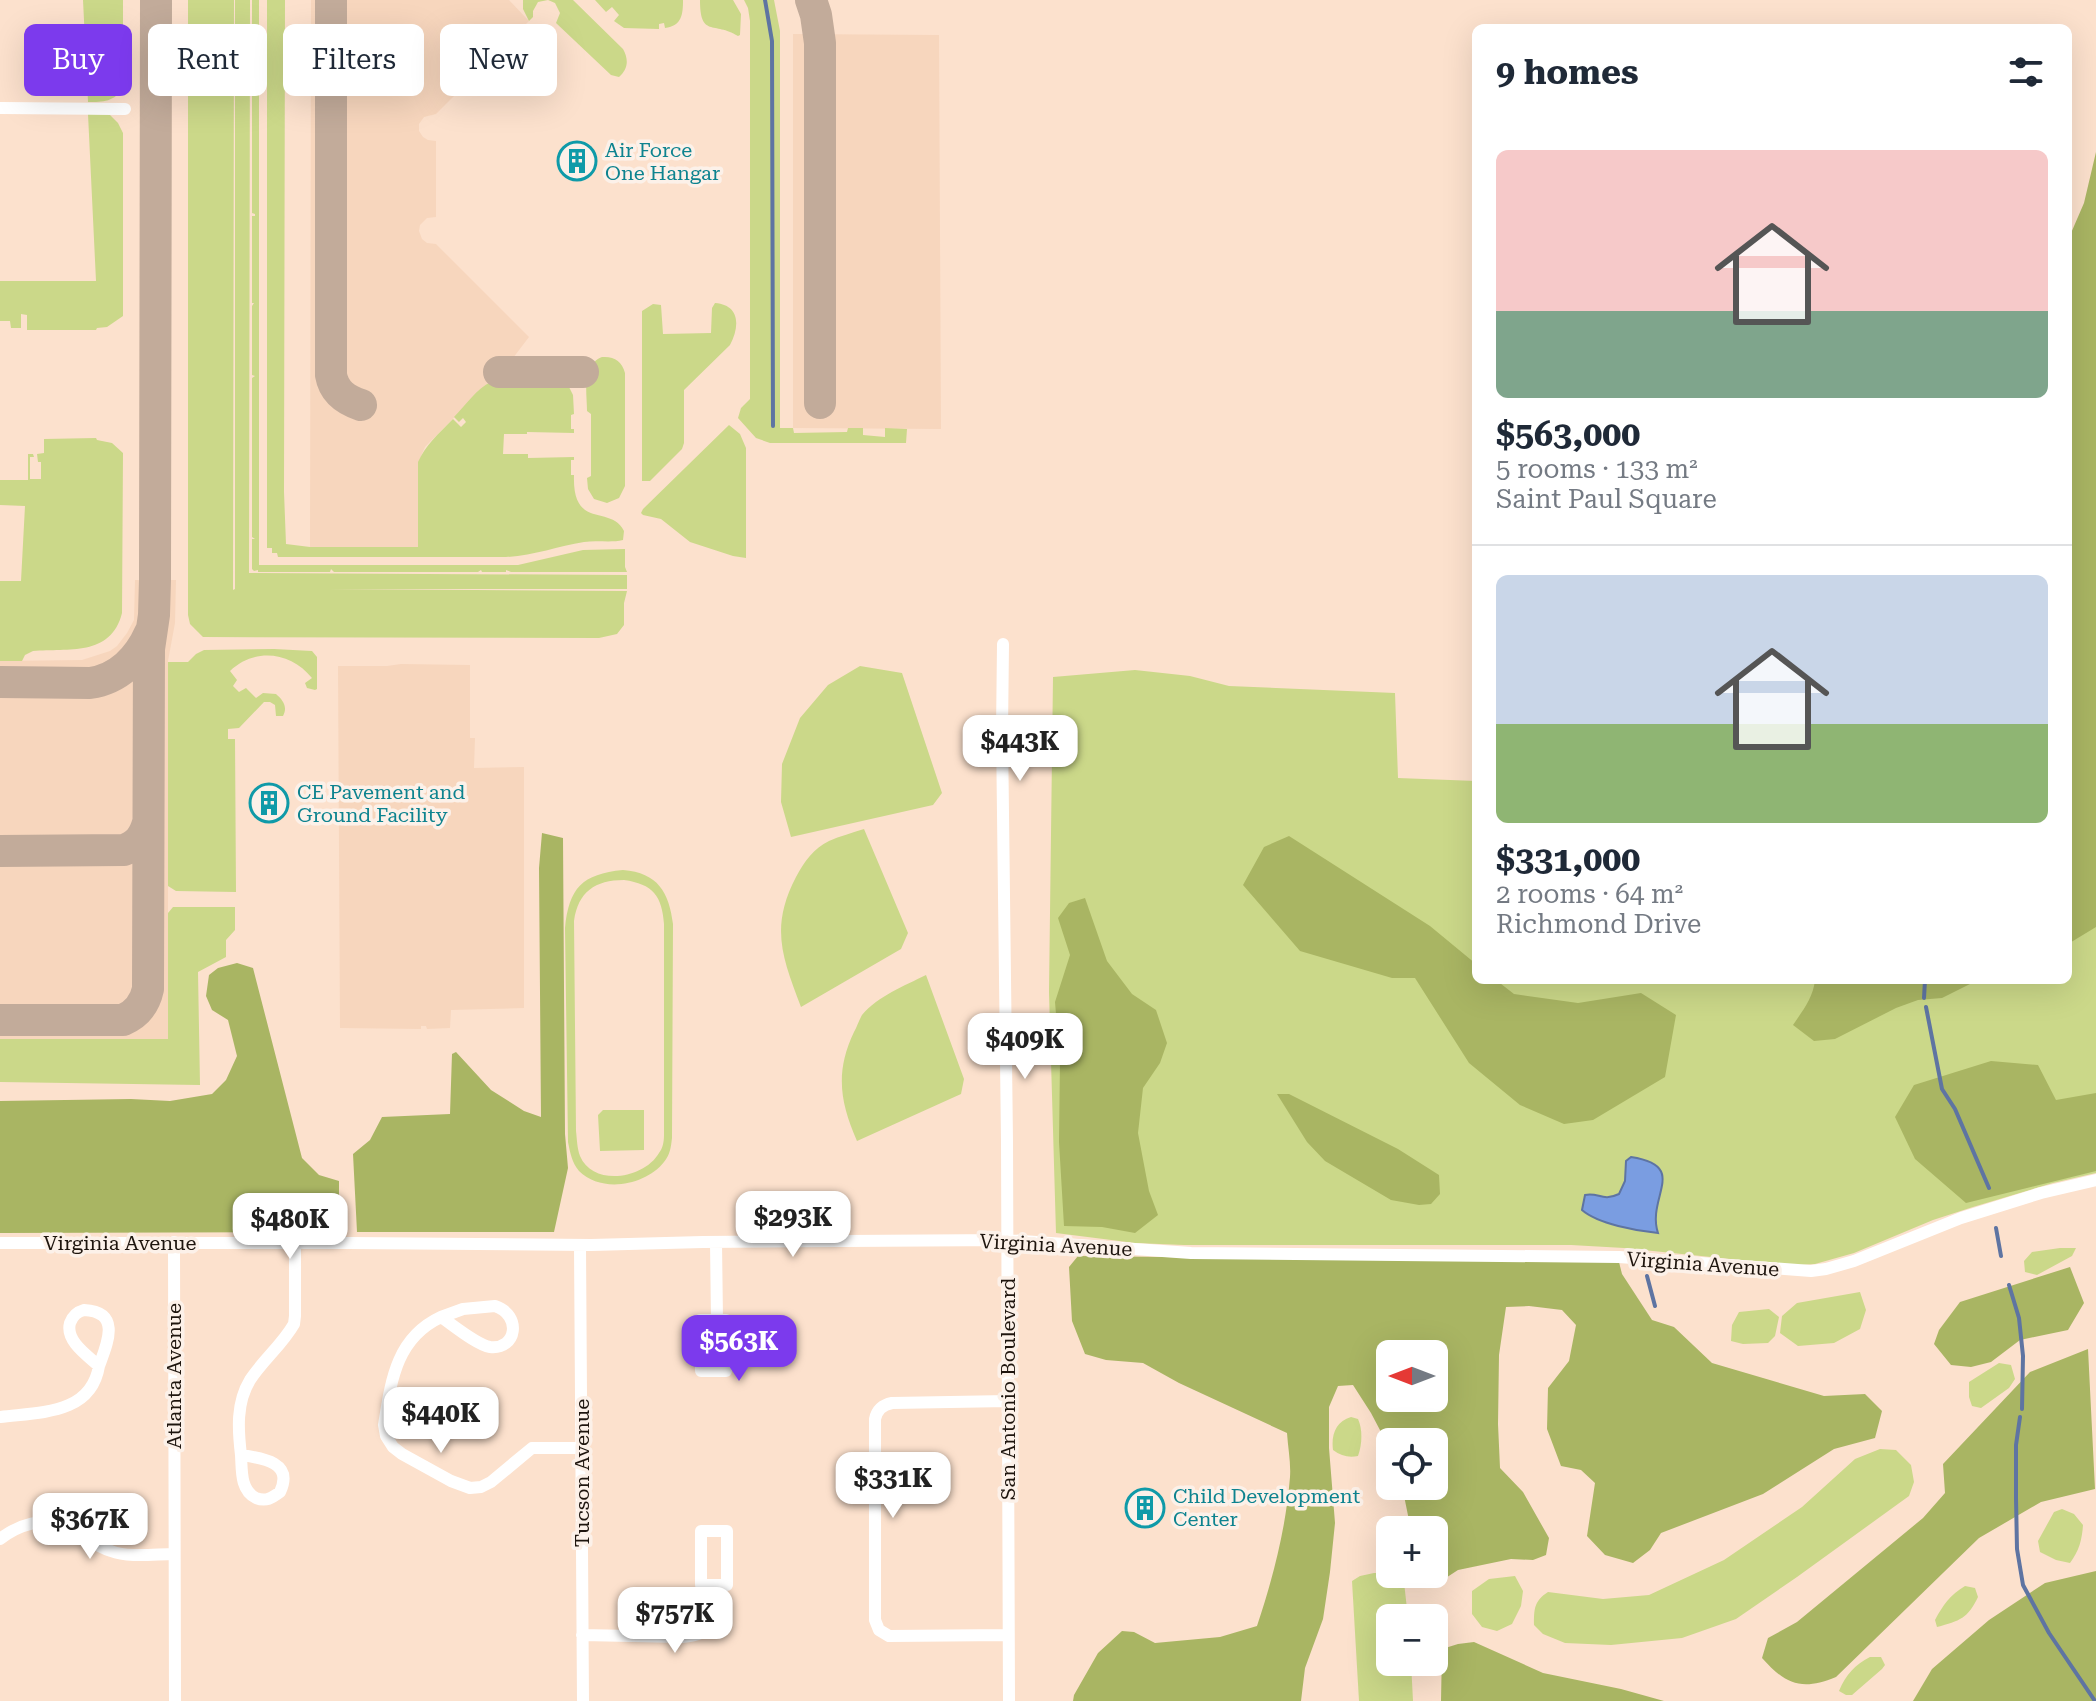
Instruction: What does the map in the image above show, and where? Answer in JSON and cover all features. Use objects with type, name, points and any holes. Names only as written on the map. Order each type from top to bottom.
[{"type":"street","points":[[0,108],[125,109]]},
{"type":"street","name":"San Antonio Boulevard","points":[[1003,644],[1009,1701]]},
{"type":"street","name":"Virginia Avenue","points":[[0,1243],[580,1245],[1007,1240],[1191,1253],[1619,1257],[1803,1271],[1854,1261],[1961,1218],[2096,1180]]},
{"type":"street","name":"Atlanta Avenue","points":[[174,1242],[175,1701]]},
{"type":"street","points":[[716,1242],[717,1320]]},
{"type":"street","points":[[241,1455],[239,1419],[244,1394],[250,1381],[294,1324],[295,1243]]},
{"type":"street","name":"Tucson Avenue","points":[[580,1245],[583,1701]]},
{"type":"street","points":[[441,1317],[488,1347],[502,1345],[513,1330],[512,1318],[499,1306],[463,1309],[441,1317],[418,1330],[398,1359],[384,1425],[393,1447],[451,1481],[470,1488],[491,1482],[532,1448],[582,1448]]},
{"type":"street","points":[[700,1320],[717,1320],[726,1320],[726,1371],[701,1371],[700,1320]]},
{"type":"street","points":[[0,1417],[60,1408],[78,1401],[92,1388],[99,1366]]},
{"type":"street","points":[[1008,1401],[892,1403],[878,1410],[875,1419],[875,1620],[879,1630],[889,1636],[1008,1635]]},
{"type":"street","points":[[0,1539],[28,1524],[53,1523],[64,1525],[106,1550],[119,1554],[174,1554]]},
{"type":"street","points":[[701,1531],[727,1531],[727,1585],[716,1585],[701,1585],[701,1531]]},
{"type":"street","points":[[582,1635],[682,1637],[703,1634],[711,1627],[715,1617],[716,1585]]},
{"type":"shaded area","points":[[311,0],[509,0],[529,21],[526,24],[440,24],[440,96],[454,96],[436,114],[424,117],[419,124],[423,137],[436,141],[436,217],[427,218],[419,231],[422,239],[436,244],[529,337],[513,358],[425,447],[418,463],[418,547],[310,547],[311,96],[424,96],[424,24],[311,24]]},
{"type":"shaded area","points":[[793,34],[939,35],[941,429],[793,428]]},
{"type":"shaded area","points":[[135,580],[176,580],[175,623],[168,661],[168,1039],[0,1039],[0,661],[82,660],[110,651],[117,646],[134,620]]},
{"type":"shaded area","points":[[470,665],[470,738],[475,738],[474,768],[524,767],[524,1008],[451,1010],[450,1028],[340,1028],[338,666]]},
{"type":"green space","points":[[83,0],[123,0],[123,24],[84,24]]},
{"type":"green space","points":[[188,0],[234,0],[234,24],[188,24]]},
{"type":"green space","points":[[235,0],[250,0],[250,24],[235,24]]},
{"type":"green space","points":[[252,0],[259,0],[259,24],[252,24]]},
{"type":"green space","points":[[267,0],[285,0],[286,544],[310,547],[418,547],[418,462],[421,456],[453,419],[461,427],[466,422],[463,418],[459,422],[454,417],[481,388],[491,382],[513,380],[561,381],[569,387],[573,395],[571,429],[574,433],[504,434],[503,454],[528,454],[528,458],[574,457],[571,460],[571,475],[574,475],[579,504],[593,514],[618,523],[624,531],[623,540],[584,542],[506,557],[278,557],[277,553],[272,553],[272,548],[267,548]]},
{"type":"green space","points":[[523,0],[548,0],[538,2],[529,21],[523,9]]},
{"type":"green space","points":[[548,0],[573,0],[623,49],[627,64],[619,77],[611,75],[556,23],[560,13],[555,3]]},
{"type":"green space","points":[[595,0],[683,0],[683,10],[678,22],[671,27],[665,28],[664,23],[659,24],[659,29],[624,28],[614,21],[619,15],[612,7],[606,12]]},
{"type":"green space","points":[[700,0],[733,0],[741,14],[740,35],[706,24]]},
{"type":"green space","points":[[744,0],[774,0],[780,31],[780,428],[793,428],[794,433],[847,432],[848,428],[863,428],[863,435],[885,437],[885,428],[907,429],[906,443],[770,443],[756,438],[738,418],[741,408],[750,399],[750,21]]},
{"type":"green space","points":[[88,96],[116,96],[104,101],[88,102]]},
{"type":"green space","points":[[188,96],[234,96],[233,590],[235,96],[250,96],[249,573],[627,575],[627,589],[328,589],[627,591],[624,625],[617,634],[599,638],[203,637],[190,624]]},
{"type":"green space","points":[[252,96],[259,96],[259,565],[518,565],[583,550],[625,549],[627,572],[254,571],[252,216],[255,214],[252,213]]},
{"type":"green space","points":[[88,114],[110,115],[123,133],[123,316],[107,327],[96,330],[27,330],[27,315],[21,314],[21,328],[11,328],[10,321],[0,321],[0,281],[96,281]]},
{"type":"green space","points":[[2096,152],[2096,927],[2072,942],[2072,231],[2084,203]]},
{"type":"green space","points":[[715,303],[733,312],[736,324],[733,338],[730,345],[684,390],[682,449],[650,481],[642,481],[642,311],[653,304],[661,305],[663,334],[711,333]]},
{"type":"green space","points":[[602,357],[617,360],[625,373],[625,486],[619,498],[607,503],[594,499],[588,489],[587,478],[591,476],[591,414],[587,411],[587,380],[591,366]]},
{"type":"green space","points":[[729,425],[740,434],[746,448],[746,558],[690,542],[661,519],[641,513]]},
{"type":"green space","points":[[96,438],[112,443],[123,453],[122,613],[116,627],[98,644],[74,649],[33,651],[25,655],[22,661],[0,661],[0,581],[21,581],[25,506],[0,505],[0,480],[28,480],[28,454],[34,457],[30,457],[30,479],[41,479],[41,462],[38,462],[37,454],[44,453],[44,439]]},
{"type":"green space","points":[[2096,439],[2096,1173],[1933,1220],[1854,1253],[1815,1264],[1799,1265],[1571,1245],[1184,1245],[1135,1243],[1056,1233],[1049,992],[1053,677],[1135,670],[1190,676],[1229,686],[1395,693],[1398,778],[1472,781],[1472,984],[2072,984],[2072,442]]},
{"type":"green space","points":[[204,650],[312,651],[317,657],[317,689],[307,688],[305,683],[312,678],[283,658],[250,658],[230,671],[237,680],[233,686],[239,692],[246,688],[256,698],[263,693],[276,694],[285,707],[283,716],[276,716],[275,705],[264,702],[239,728],[228,729],[228,739],[235,739],[236,892],[176,891],[168,886],[168,662],[188,662]]},
{"type":"green space","points":[[860,666],[902,673],[942,793],[933,805],[791,837],[781,802],[782,764],[800,718],[828,685]]},
{"type":"green space","points":[[864,829],[908,933],[901,949],[801,1007],[782,942],[783,911],[788,895],[802,866],[819,847]]},
{"type":"green space","points":[[542,833],[563,838],[565,1134],[568,1168],[554,1232],[357,1232],[353,1154],[370,1140],[382,1117],[450,1114],[452,1054],[456,1052],[491,1090],[524,1111],[541,1117],[539,868]]},
{"type":"green space","points":[[1289,836],[1430,926],[1472,961],[1472,984],[1501,984],[1514,994],[1578,1003],[1641,993],[1676,1015],[1665,1077],[1593,1120],[1564,1124],[1520,1105],[1469,1063],[1415,978],[1392,978],[1300,951],[1243,885],[1264,847]]},
{"type":"green space","points":[[635,872],[653,880],[665,894],[673,924],[671,1148],[668,1157],[656,1170],[623,1184],[599,1183],[579,1171],[568,1142],[567,914],[574,893],[580,886],[597,875]],"holes":[[[624,880],[654,893],[663,914],[664,1140],[659,1153],[642,1169],[631,1174],[607,1176],[587,1166],[577,1144],[574,921],[579,902],[596,885]]]},
{"type":"green space","points":[[1085,898],[1107,961],[1132,994],[1156,1010],[1167,1043],[1160,1063],[1143,1088],[1138,1133],[1149,1191],[1158,1215],[1135,1233],[1102,1227],[1064,1226],[1059,1142],[1060,1061],[1055,1002],[1070,955],[1058,918],[1069,903]]},
{"type":"green space","points":[[173,907],[235,907],[235,930],[226,940],[226,957],[198,972],[200,1085],[0,1082],[0,1039],[168,1039],[168,913]]},
{"type":"green space","points":[[237,963],[253,968],[302,1158],[319,1175],[339,1181],[339,1232],[0,1233],[0,1101],[170,1101],[212,1094],[226,1080],[237,1056],[228,1020],[212,1010],[206,996],[209,975],[218,968]]},
{"type":"green space","points":[[926,975],[964,1079],[961,1094],[857,1141],[842,1087],[844,1060],[854,1032],[862,1015],[876,1002]]},
{"type":"green space","points":[[1970,984],[1942,998],[1918,1000],[1896,1008],[1835,1039],[1814,1041],[1793,1025],[1814,986]]},
{"type":"green space","points":[[1991,1061],[2038,1065],[2056,1100],[2096,1093],[2096,1171],[1966,1203],[1915,1159],[1895,1117],[1914,1085]]},
{"type":"green space","points":[[1277,1094],[1289,1094],[1398,1149],[1439,1175],[1440,1194],[1431,1204],[1391,1200],[1325,1161],[1307,1142]]},
{"type":"green space","points":[[603,1110],[644,1110],[644,1150],[600,1151],[598,1115]]},
{"type":"green space","points":[[2076,1248],[2072,1256],[2037,1275],[2025,1272],[2024,1261],[2032,1252]]},
{"type":"green space","points":[[1078,1256],[1619,1262],[1622,1274],[1652,1320],[1674,1327],[1712,1363],[1824,1396],[1865,1394],[1882,1411],[1875,1438],[1834,1449],[1763,1494],[1661,1533],[1650,1550],[1633,1563],[1605,1555],[1587,1536],[1595,1483],[1581,1470],[1561,1466],[1547,1429],[1548,1388],[1569,1361],[1576,1325],[1562,1310],[1506,1307],[1499,1355],[1500,1468],[1523,1492],[1549,1538],[1546,1555],[1533,1560],[1511,1559],[1458,1570],[1448,1577],[1448,1516],[1408,1516],[1405,1500],[1448,1500],[1448,1428],[1379,1428],[1353,1385],[1338,1386],[1329,1407],[1335,1523],[1330,1572],[1323,1619],[1305,1668],[1301,1701],[1073,1701],[1098,1653],[1122,1631],[1134,1632],[1155,1643],[1220,1637],[1257,1626],[1278,1553],[1290,1472],[1287,1433],[1143,1363],[1106,1360],[1085,1354],[1072,1321],[1069,1267]]},
{"type":"green space","points":[[2070,1267],[2084,1303],[2068,1330],[2020,1340],[1991,1362],[1971,1367],[1951,1365],[1934,1344],[1939,1330],[1960,1302]]},
{"type":"green space","points":[[1860,1292],[1866,1310],[1860,1329],[1834,1343],[1798,1346],[1780,1333],[1782,1316],[1797,1303]]},
{"type":"green space","points":[[1769,1309],[1779,1317],[1775,1336],[1768,1343],[1731,1341],[1732,1325],[1739,1312]]},
{"type":"green space","points":[[2088,1349],[2095,1489],[2041,1502],[1979,1538],[1836,1677],[1813,1684],[1795,1683],[1779,1674],[1762,1658],[1768,1638],[1797,1622],[1923,1518],[1945,1493],[1943,1464],[2030,1372]]},
{"type":"green space","points":[[1999,1363],[2011,1365],[2015,1379],[2009,1388],[1981,1408],[1972,1406],[1969,1382]]},
{"type":"green space","points":[[1351,1417],[1358,1419],[1361,1438],[1358,1456],[1351,1457],[1333,1450],[1333,1444],[1338,1425]]},
{"type":"green space","points":[[1880,1449],[1896,1450],[1911,1465],[1914,1482],[1909,1496],[1736,1619],[1682,1638],[1611,1645],[1565,1643],[1543,1634],[1534,1625],[1536,1606],[1548,1592],[1603,1599],[1649,1595],[1724,1560],[1802,1507],[1855,1459]]},
{"type":"green space","points":[[2062,1509],[2074,1514],[2083,1525],[2080,1545],[2070,1563],[2040,1552],[2038,1541],[2054,1512]]},
{"type":"green space","points":[[2096,1571],[2096,1701],[1913,1701],[1932,1669],[1989,1620],[2045,1583]]},
{"type":"green space","points":[[1376,1573],[1376,1588],[1405,1588],[1406,1604],[1376,1604],[1376,1676],[1412,1676],[1413,1701],[1359,1701],[1352,1581]]},
{"type":"green space","points":[[1515,1576],[1523,1591],[1521,1606],[1512,1624],[1497,1631],[1482,1627],[1472,1614],[1472,1591],[1489,1579]]},
{"type":"green space","points":[[1965,1586],[1975,1588],[1978,1597],[1971,1610],[1957,1620],[1937,1627],[1935,1620],[1944,1605]]},
{"type":"green space","points":[[1474,1642],[1543,1673],[1664,1701],[1441,1701],[1441,1676],[1448,1676],[1448,1647]]},
{"type":"green space","points":[[1870,1657],[1881,1657],[1885,1665],[1852,1695],[1839,1691],[1852,1671]]},
{"type":"water","points":[[1631,1157],[1649,1161],[1662,1176],[1656,1220],[1658,1233],[1608,1223],[1582,1210],[1585,1195],[1608,1197],[1619,1194],[1625,1181],[1626,1161]]},
{"type":"waterway","points":[[765,0],[772,41],[773,426]]},
{"type":"waterway","points":[[1924,998],[1925,984]]},
{"type":"waterway","points":[[1926,1007],[1942,1089],[1955,1109],[1989,1188]]},
{"type":"waterway","points":[[1996,1228],[2001,1256]]},
{"type":"waterway","points":[[1647,1276],[1655,1306]]},
{"type":"waterway","points":[[2009,1285],[2019,1318],[2023,1356],[2022,1409]]},
{"type":"waterway","points":[[2020,1417],[2016,1445],[2016,1498],[2017,1549],[2023,1585],[2049,1633],[2095,1701]]},
{"type":"taxiway","points":[[0,1020],[123,1020],[140,1008],[148,989],[149,649],[155,580],[156,0]]},
{"type":"taxiway","points":[[331,0],[331,375],[342,394],[361,405]]},
{"type":"taxiway","points":[[811,0],[820,43],[820,403]]},
{"type":"taxiway","points":[[499,372],[583,372]]},
{"type":"taxiway","points":[[0,682],[100,681],[127,666],[150,633]]},
{"type":"taxiway","points":[[0,851],[124,850],[140,840],[148,823]]},
{"type":"place","name":"Air Force One Hangar","points":[[577,161]]},
{"type":"place","name":"CE Pavement and Ground Facility","points":[[269,803]]},
{"type":"place","name":"Child Development Center","points":[[1145,1508]]}]
